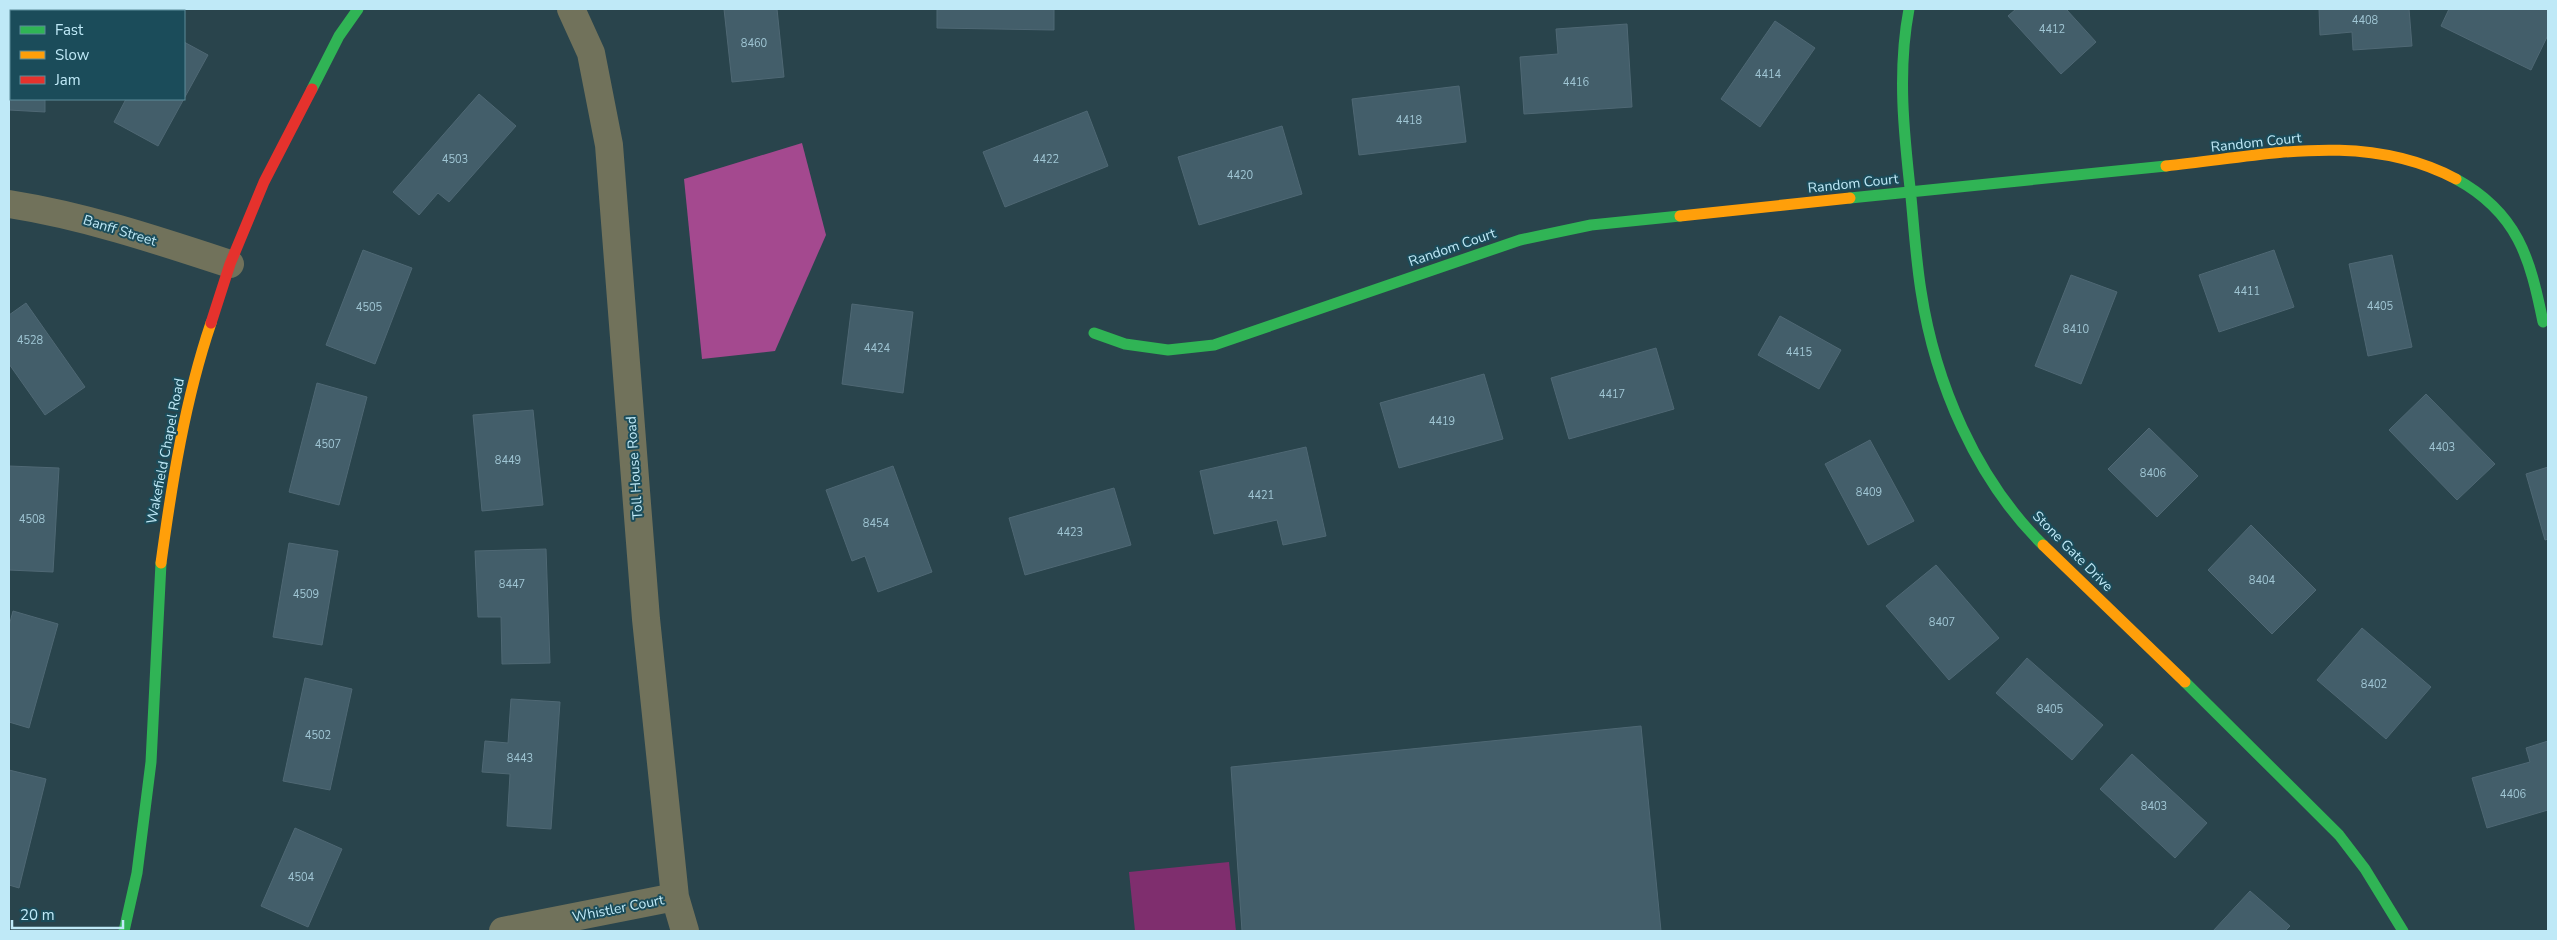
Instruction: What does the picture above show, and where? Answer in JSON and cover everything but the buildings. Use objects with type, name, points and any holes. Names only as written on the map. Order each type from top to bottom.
[{"type":"street","name":"Wakefield Chapel Road","points":[[124,931],[137,873],[151,762],[159,580],[170,497],[198,362],[230,264],[264,182],[340,36],[358,9]]},
{"type":"street","name":"Toll House Road","points":[[571,9],[591,54],[609,145],[645,609],[675,897],[685,931]]},
{"type":"street","name":"Stone Gate Drive","points":[[1909,9],[1903,41],[1902,118],[1921,290],[1934,352],[1955,411],[1986,474],[2030,532],[2247,742],[2339,835],[2365,869],[2404,931]]},
{"type":"street","name":"Random Court","points":[[1094,333],[1125,344],[1168,350],[1214,345],[1520,240],[1590,225],[2330,149],[2380,152],[2427,165],[2467,184],[2496,207],[2519,239],[2534,274],[2543,322]]},
{"type":"street","name":"Banff Street","points":[[9,204],[54,211],[109,225],[230,264]]},
{"type":"street","name":"Whistler Court","points":[[503,931],[675,897]]},
{"type":"shaded area","points":[[802,143],[826,235],[775,351],[702,359],[684,179]]},
{"type":"shaded area","points":[[1229,862],[1236,931],[1135,931],[1129,872]]},
{"type":"traffic: fast","points":[[312,89],[339,36],[358,9]]},
{"type":"traffic: fast","points":[[1909,9],[1903,56],[1904,126],[1918,268],[1928,326],[1948,394],[1962,428],[1998,490],[2019,519],[2043,545]]},
{"type":"traffic: fast","points":[[1850,198],[2166,166]]},
{"type":"traffic: fast","points":[[2456,179],[2477,192],[2494,207],[2518,239],[2533,277],[2543,322]]},
{"type":"traffic: fast","points":[[1094,333],[1125,344],[1168,350],[1214,345],[1520,240],[1591,225],[1680,216]]},
{"type":"traffic: fast","points":[[124,931],[137,873],[151,762],[161,563]]},
{"type":"traffic: fast","points":[[2185,682],[2339,835],[2365,869],[2403,931]]},
{"type":"traffic: slow","points":[[2166,166],[2277,153],[2314,150],[2350,151],[2386,155],[2421,164],[2456,179]]},
{"type":"traffic: slow","points":[[1680,216],[1850,198]]},
{"type":"traffic: slow","points":[[161,563],[180,442],[194,382],[211,323]]},
{"type":"traffic: slow","points":[[2043,545],[2185,682]]},
{"type":"traffic: jam","points":[[211,323],[230,264],[264,182],[312,89]]}]
